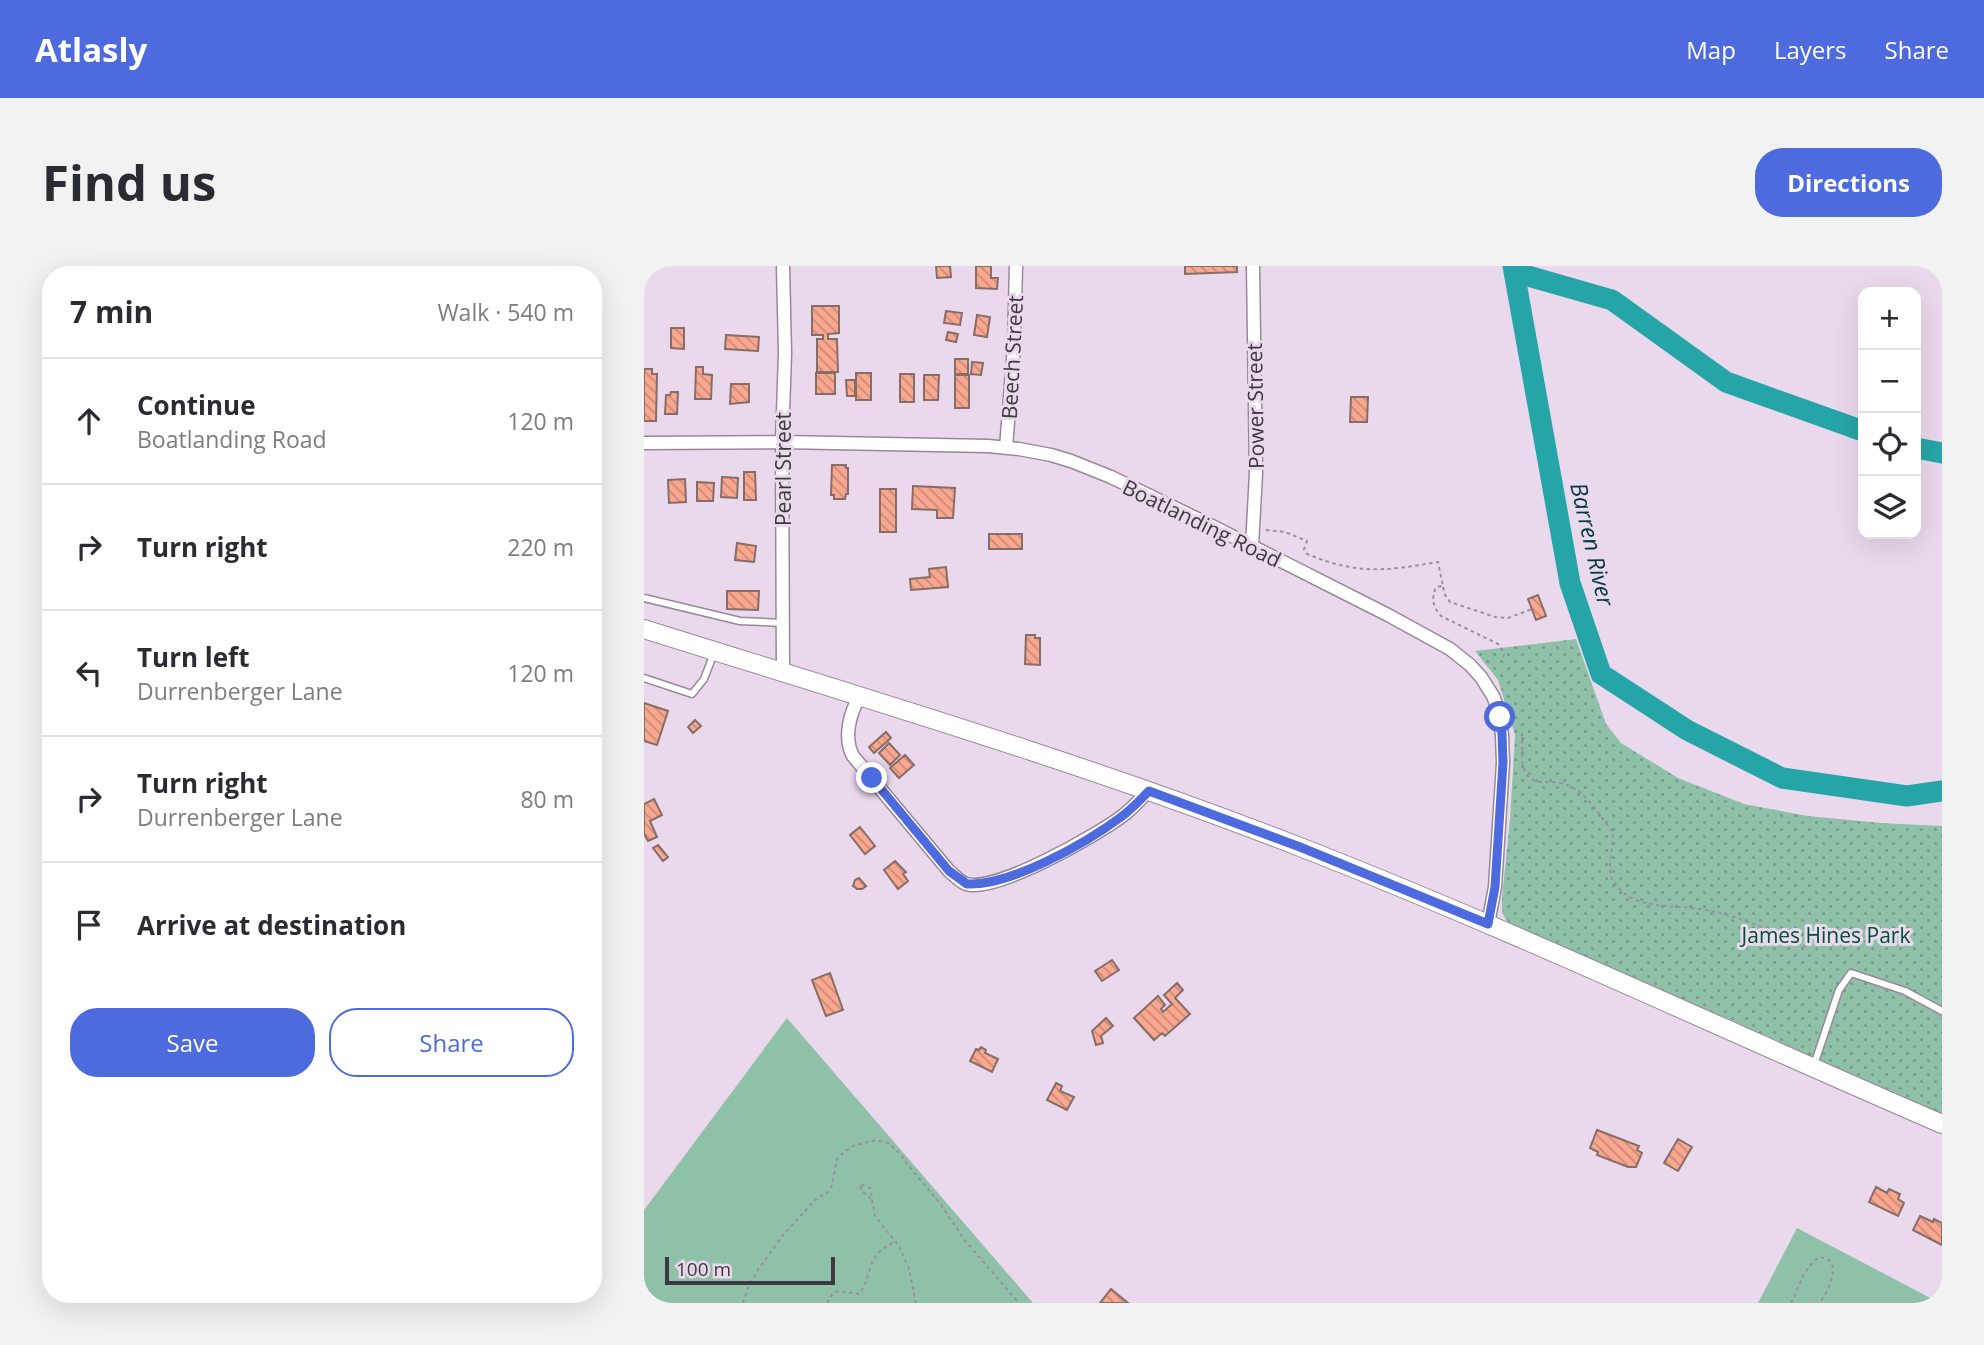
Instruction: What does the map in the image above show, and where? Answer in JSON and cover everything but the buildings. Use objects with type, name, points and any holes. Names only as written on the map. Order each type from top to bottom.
[{"type":"main road","points":[[644,629],[1023,748],[1300,847],[1488,924],[1942,1124]]},
{"type":"street","name":"Pearl Street","points":[[783,266],[783,673]]},
{"type":"street","name":"Beech Street","points":[[1006,448],[1014,346],[1016,266]]},
{"type":"street","name":"Power Street","points":[[1252,546],[1256,480],[1253,266]]},
{"type":"street","name":"Boatlanding Road","points":[[644,443],[782,442],[988,446],[1051,455],[1091,469],[1252,546],[1450,649],[1470,664],[1485,682],[1501,726],[1503,749],[1495,887],[1488,924]]},
{"type":"street","points":[[860,696],[852,709],[849,728],[849,744],[853,756],[949,871],[967,884],[1000,879],[1054,857],[1122,817],[1149,791]]},
{"type":"lane","points":[[644,598],[740,621],[783,623]]},
{"type":"lane","points":[[644,678],[692,694],[704,680],[715,651]]},
{"type":"lane","points":[[1813,1067],[1839,990],[1852,973],[1905,990],[1942,1011]]},
{"type":"path","points":[[1265,530],[1285,532],[1307,541],[1304,549],[1307,554],[1342,566],[1381,570],[1438,562],[1445,595],[1450,602],[1495,617],[1508,618],[1532,609]]},
{"type":"path","points":[[1443,586],[1436,587],[1432,596],[1434,609],[1441,616],[1498,644],[1504,653],[1503,660]]},
{"type":"path","points":[[1522,733],[1522,768],[1527,776],[1535,782],[1570,786],[1583,795],[1612,831],[1609,873],[1624,894],[1653,905],[1713,911],[1807,947]]},
{"type":"path","points":[[743,1303],[753,1277],[782,1236],[816,1199],[828,1192],[837,1159],[853,1146],[876,1140],[888,1143],[901,1155],[939,1202],[966,1242],[1019,1303]]},
{"type":"path","points":[[872,1199],[875,1216],[895,1242],[909,1269],[916,1303]]},
{"type":"path","points":[[827,1303],[833,1293],[859,1294],[865,1287],[879,1253],[895,1242]]},
{"type":"path","points":[[1791,1303],[1805,1273],[1813,1261],[1820,1257],[1827,1258],[1832,1263],[1834,1274],[1828,1292],[1820,1303]]},
{"type":"green space","name":"James Hines Park","points":[[1576,639],[1606,724],[1621,743],[1678,778],[1744,804],[1808,816],[1942,826],[1942,1115],[1512,925],[1506,920],[1502,912],[1502,898],[1515,735],[1498,680],[1475,651]]},
{"type":"green space","points":[[787,1018],[1033,1303],[644,1303],[644,1210]]},
{"type":"green space","points":[[1797,1228],[1940,1303],[1758,1303]]},
{"type":"waterway","name":"Barren River","points":[[1513,266],[1570,583],[1601,674],[1687,730],[1782,778],[1907,796],[1942,791]]},
{"type":"waterway","points":[[1514,272],[1612,300],[1726,382],[1858,429]]},
{"type":"waterway","points":[[1921,449],[1942,453]]},
{"type":"route","points":[[872,778],[949,871],[967,884],[1000,879],[1054,857],[1122,817],[1149,791],[1300,847],[1488,924],[1495,887],[1503,763],[1500,717]]}]
